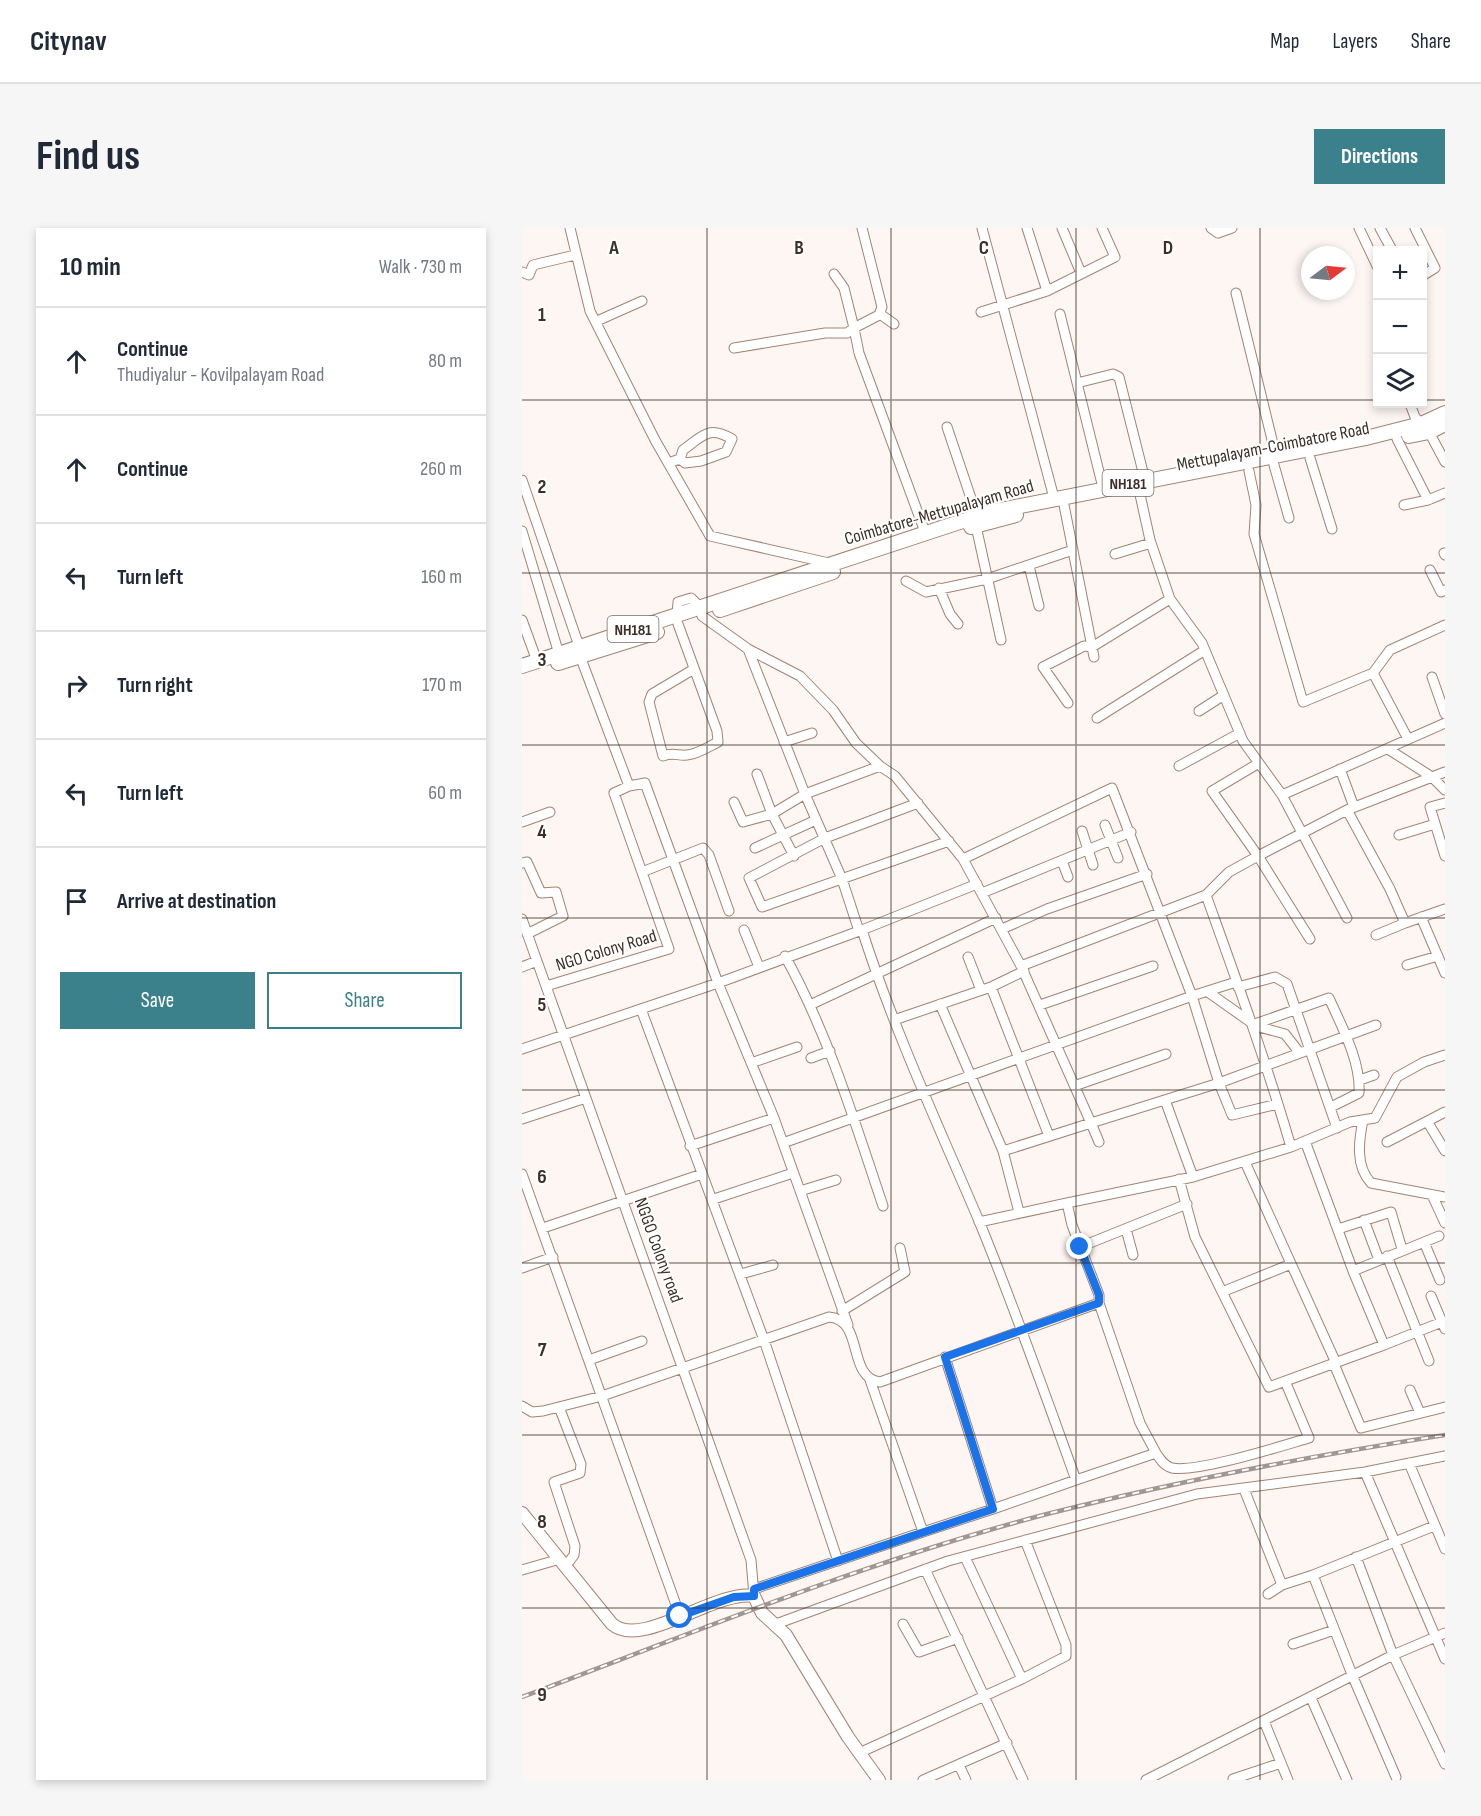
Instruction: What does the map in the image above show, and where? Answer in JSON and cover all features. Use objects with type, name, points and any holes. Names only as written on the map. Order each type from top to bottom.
[{"type":"highway","name":"Coimbatore-Mettupalayam Road","points":[[1058,501],[1103,488],[1142,485],[1275,461],[1425,428],[1445,413]]},
{"type":"highway","name":"Mettupalayam-Coimbatore Road","points":[[818,572],[976,521],[1040,505],[1142,485],[1248,471],[1275,461],[1310,458],[1397,439],[1425,428],[1445,424]]},
{"type":"highway","name":"Coimbatore-Mettupalayam Road","points":[[701,612],[818,572],[829,563],[925,532],[976,521]]},
{"type":"highway","name":"NH181","points":[[522,676],[580,651],[701,612]]},
{"type":"highway","name":"NH181","points":[[522,666],[559,654],[580,651]]},
{"type":"main road","points":[[522,1513],[612,1624],[621,1630],[637,1630],[754,1592],[762,1613],[786,1635],[859,1753],[879,1780]]},
{"type":"street","points":[[570,228],[590,311],[668,462],[710,536],[829,563]]},
{"type":"street","points":[[734,348],[825,333],[847,333],[880,314],[882,307],[862,228]]},
{"type":"street","points":[[982,228],[1002,306],[1073,550],[1094,657]]},
{"type":"street","points":[[1027,228],[1047,291]]},
{"type":"street","points":[[1062,228],[1081,273]]},
{"type":"street","points":[[981,312],[1047,291],[1115,257],[1102,228]]},
{"type":"street","points":[[1211,228],[1218,233],[1232,228]]},
{"type":"street","points":[[1359,228],[1373,259]]},
{"type":"street","points":[[1380,228],[1390,246]]},
{"type":"street","points":[[1415,228],[1424,246]]},
{"type":"street","points":[[1427,252],[1435,268],[1427,273]]},
{"type":"street","points":[[522,272],[529,275],[533,265],[575,255]]},
{"type":"street","points":[[834,274],[844,288],[859,353],[925,532]]},
{"type":"street","points":[[1236,293],[1289,519]]},
{"type":"street","points":[[597,321],[642,301]]},
{"type":"street","points":[[880,314],[894,324]]},
{"type":"street","points":[[1060,314],[1103,488]]},
{"type":"street","points":[[1077,383],[1113,374],[1119,377],[1142,485],[1151,543],[1170,599],[1205,651],[1240,733],[1282,795],[1304,833],[1347,918]]},
{"type":"street","points":[[1412,408],[1445,462]]},
{"type":"street","points":[[947,427],[976,521],[1001,640]]},
{"type":"street","points":[[718,431],[732,439],[726,452],[701,461],[685,463],[681,459],[683,450],[708,432],[718,431]]},
{"type":"street","points":[[1397,439],[1428,500]]},
{"type":"street","points":[[1310,458],[1332,529]]},
{"type":"street","points":[[668,462],[681,459]]},
{"type":"street","points":[[1248,471],[1256,505],[1254,534],[1303,702],[1373,673],[1390,650],[1445,625]]},
{"type":"street","points":[[522,480],[629,786]]},
{"type":"street","points":[[1404,505],[1428,500],[1445,493]]},
{"type":"street","points":[[522,531],[559,654]]},
{"type":"street","points":[[1115,554],[1151,543]]},
{"type":"street","points":[[906,581],[926,592],[987,579],[1073,550]]},
{"type":"street","points":[[1029,566],[1039,606]]},
{"type":"street","points":[[1430,570],[1441,592],[1445,590]]},
{"type":"street","points":[[939,588],[950,614],[958,624]]},
{"type":"street","points":[[694,669],[652,694],[649,702],[663,756],[671,753],[684,755],[699,752],[718,742],[717,731],[677,620],[678,602],[691,598],[701,612],[748,650],[800,676],[832,710],[856,743],[880,766],[895,776],[963,859],[980,889],[1023,968],[1056,1045],[1077,1085],[1099,1142]]},
{"type":"street","points":[[1068,703],[1039,667],[1084,646],[1092,647],[1170,599]]},
{"type":"street","points":[[522,621],[537,661]]},
{"type":"street","points":[[748,650],[805,794],[842,879],[922,1093],[979,1222],[1076,1480]]},
{"type":"street","points":[[1097,718],[1205,651]]},
{"type":"street","points":[[1373,673],[1408,739]]},
{"type":"street","points":[[1432,677],[1445,714]]},
{"type":"street","points":[[1199,711],[1224,694]]},
{"type":"street","points":[[1282,795],[1445,723]]},
{"type":"street","points":[[784,742],[813,733]]},
{"type":"street","points":[[1179,766],[1240,733]]},
{"type":"street","points":[[1388,749],[1432,777],[1445,790]]},
{"type":"street","points":[[1259,763],[1212,791],[1258,856],[1310,939]]},
{"type":"street","points":[[734,802],[743,822],[772,814],[805,794],[880,766]]},
{"type":"street","points":[[1340,769],[1350,808],[1405,923]]},
{"type":"street","points":[[894,1020],[991,987],[1023,968],[1206,895],[1229,872],[1350,808],[1445,772]]},
{"type":"street","points":[[757,774],[772,814],[794,856]]},
{"type":"street","points":[[729,911],[709,855],[703,848],[672,860],[642,872],[614,793],[629,786],[645,783],[672,860],[718,982],[774,1118],[864,1374],[870,1380],[922,1532]]},
{"type":"street","points":[[963,859],[1112,788],[1131,832],[1192,996],[1232,1115],[1278,1104]]},
{"type":"street","points":[[918,803],[825,838],[749,878],[762,907],[949,841]]},
{"type":"street","points":[[1444,853],[1430,807],[1445,803]]},
{"type":"street","points":[[522,822],[550,812]]},
{"type":"street","points":[[755,848],[816,820]]},
{"type":"street","points":[[1399,835],[1435,824]]},
{"type":"street","points":[[1105,825],[1118,858]]},
{"type":"street","points":[[1082,831],[1093,865]]},
{"type":"street","points":[[522,1049],[1062,861],[1131,832]]},
{"type":"street","points":[[1062,861],[1068,877]]},
{"type":"street","points":[[522,863],[527,862],[531,867],[541,893],[556,892],[563,909],[563,916],[527,934]]},
{"type":"street","name":"NGO Colony Road","points":[[546,986],[669,949],[642,872]]},
{"type":"street","points":[[1002,930],[1047,909],[1147,874]]},
{"type":"street","points":[[1206,895],[1267,1063],[1291,1147]]},
{"type":"street","points":[[1376,935],[1421,916],[1445,909]]},
{"type":"street","points":[[1421,916],[1445,974]]},
{"type":"street","points":[[812,1004],[877,976],[996,918]]},
{"type":"street","name":"NGGO Colony road","points":[[522,919],[751,1560],[754,1592]]},
{"type":"street","points":[[744,930],[759,967]]},
{"type":"street","points":[[785,956],[812,1004],[883,1206]]},
{"type":"street","points":[[1407,965],[1438,956]]},
{"type":"street","points":[[968,957],[981,990]]},
{"type":"street","points":[[522,967],[537,961]]},
{"type":"street","points":[[1040,1005],[1153,966]]},
{"type":"street","points":[[783,1143],[1192,996],[1275,977],[1287,984],[1294,1011],[1337,1128]]},
{"type":"street","points":[[991,987],[1049,1136]]},
{"type":"street","points":[[1208,992],[1251,1023],[1285,1034],[1299,1052]]},
{"type":"street","points":[[1251,1023],[1329,999],[1346,1035],[1359,1080],[1359,1093],[1330,1107]]},
{"type":"street","points":[[940,1004],[1003,1151],[1019,1212]]},
{"type":"street","points":[[641,1009],[690,1146],[714,1199],[741,1274],[838,1561]]},
{"type":"street","points":[[1269,1030],[1294,1011]]},
{"type":"street","points":[[1003,1151],[1220,1083],[1267,1063],[1376,1025]]},
{"type":"street","points":[[751,1063],[797,1047]]},
{"type":"street","points":[[811,1058],[830,1051]]},
{"type":"street","points":[[1077,1085],[1166,1054]]},
{"type":"street","points":[[979,1222],[1193,1177],[1291,1147],[1350,1122],[1375,1118],[1397,1077],[1424,1062],[1444,1057]]},
{"type":"street","points":[[1359,1080],[1374,1076]]},
{"type":"street","points":[[522,1119],[586,1098]]},
{"type":"street","points":[[1165,1100],[1193,1177]]},
{"type":"street","points":[[1387,1142],[1445,1112]]},
{"type":"street","points":[[690,1146],[774,1118]]},
{"type":"street","points":[[1363,1120],[1358,1145],[1368,1180],[1375,1184],[1445,1197]]},
{"type":"street","points":[[1427,1121],[1445,1151]]},
{"type":"street","points":[[1305,1141],[1353,1271],[1384,1345]]},
{"type":"street","points":[[1245,1162],[1335,1363],[1361,1428],[1445,1407]]},
{"type":"street","points":[[714,1199],[793,1173]]},
{"type":"street","points":[[522,1174],[527,1201],[543,1228],[680,1616]]},
{"type":"street","points":[[543,1228],[702,1174]]},
{"type":"street","points":[[1179,1179],[1195,1237],[1269,1387],[1417,1332],[1443,1325],[1431,1296]]},
{"type":"street","points":[[800,1191],[836,1180]]},
{"type":"street","points":[[1432,1195],[1445,1222]]},
{"type":"street","points":[[1067,1203],[1140,1423],[1155,1452],[1165,1465],[1174,1468],[1218,1463],[1310,1438],[1285,1381]]},
{"type":"street","points":[[1080,1247],[1187,1204]]},
{"type":"street","points":[[1256,1214],[1267,1211]]},
{"type":"street","points":[[1338,1229],[1391,1212],[1402,1250]]},
{"type":"street","points":[[1364,1220],[1429,1361]]},
{"type":"street","points":[[1126,1229],[1133,1255]]},
{"type":"street","points":[[1353,1271],[1439,1236]]},
{"type":"street","points":[[1424,1242],[1440,1280]]},
{"type":"street","points":[[842,1311],[905,1272],[900,1248]]},
{"type":"street","points":[[522,1268],[553,1257]]},
{"type":"street","points":[[1222,1292],[1291,1264]]},
{"type":"street","points":[[741,1274],[773,1265]]},
{"type":"street","points":[[870,1380],[880,1382],[1099,1303]]},
{"type":"street","points":[[522,1406],[532,1412],[602,1396],[829,1317],[838,1318],[848,1325]]},
{"type":"street","points":[[589,1360],[642,1341]]},
{"type":"street","points":[[945,1357],[993,1509]]},
{"type":"street","points":[[1410,1390],[1420,1413]]},
{"type":"street","points":[[522,1570],[562,1563],[574,1555],[575,1546],[554,1482],[580,1473],[581,1464],[560,1407]]},
{"type":"street","points":[[754,1592],[1155,1452]]},
{"type":"street","points":[[776,1624],[926,1569],[1197,1494],[1365,1472],[1444,1458]]},
{"type":"street","points":[[1409,1463],[1445,1549]]},
{"type":"street","points":[[1365,1472],[1394,1543],[1440,1635],[1445,1659]]},
{"type":"street","points":[[1244,1489],[1282,1586]]},
{"type":"street","points":[[1268,1594],[1282,1586],[1434,1526]]},
{"type":"street","points":[[859,1753],[1022,1679],[1066,1656],[1066,1645],[1025,1540]]},
{"type":"street","points":[[965,1557],[1022,1679]]},
{"type":"street","points":[[1356,1557],[1393,1655],[1445,1764]]},
{"type":"street","points":[[926,1569],[1023,1780]]},
{"type":"street","points":[[1313,1575],[1396,1777]]},
{"type":"street","points":[[903,1624],[919,1652],[958,1638]]},
{"type":"street","points":[[1293,1644],[1334,1630]]},
{"type":"street","points":[[1146,1780],[1393,1655],[1440,1635]]},
{"type":"street","points":[[1311,1698],[1347,1780]]},
{"type":"street","points":[[1264,1721],[1288,1780]]},
{"type":"street","points":[[924,1780],[1007,1743]]},
{"type":"street","points":[[1233,1779],[1281,1763]]},
{"type":"street","points":[[959,1765],[966,1780]]},
{"type":"railway","points":[[522,1697],[847,1575],[980,1533],[1047,1514],[1195,1480],[1445,1435]]},
{"type":"route","points":[[680,1616],[734,1597],[754,1596],[754,1589],[993,1509],[945,1357],[1099,1303],[1099,1295],[1080,1247]]}]
